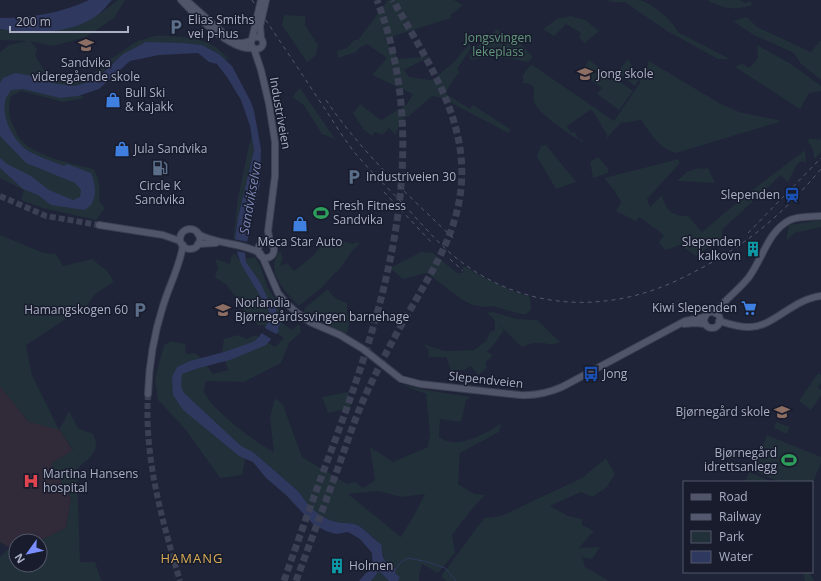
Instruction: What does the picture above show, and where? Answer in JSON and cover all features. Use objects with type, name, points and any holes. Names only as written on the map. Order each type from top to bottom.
[{"type":"main road","points":[[181,0],[213,30],[231,43],[246,48],[252,44],[257,37],[261,38]]},
{"type":"main road","points":[[186,0],[233,42],[252,44],[258,50],[261,48]]},
{"type":"main road","points":[[252,44],[261,0]]},
{"type":"main road","name":"Industriveien","points":[[261,70],[261,48],[263,43],[260,26],[266,0]]},
{"type":"main road","name":"Industriveien","points":[[252,44],[261,70],[272,116],[276,154],[275,185],[268,231],[261,248]]},
{"type":"main road","points":[[715,313],[748,278],[761,259],[773,234],[784,225],[796,219],[821,216]]},
{"type":"main road","points":[[784,225],[821,219]]},
{"type":"main road","points":[[99,225],[163,235],[190,248]]},
{"type":"main road","points":[[163,235],[182,233],[186,230],[192,229],[203,237],[245,248],[261,248],[273,245],[274,249],[270,256],[269,272]]},
{"type":"main road","points":[[148,394],[151,360],[159,321],[177,268],[182,243],[182,233]]},
{"type":"main road","points":[[198,234],[200,240],[198,244]]},
{"type":"main road","points":[[177,268],[190,248],[198,244],[223,243]]},
{"type":"main road","points":[[261,248],[266,257],[270,256]]},
{"type":"main road","points":[[261,248],[269,272]]},
{"type":"main road","name":"Slependveien","points":[[269,272],[278,293],[286,303],[310,322],[340,335],[363,349],[394,374],[406,381],[431,386],[529,396],[544,394],[562,387],[685,321],[705,321]]},
{"type":"main road","points":[[719,321],[745,327],[756,327],[799,302],[821,296]]},
{"type":"main road","points":[[709,313],[715,313],[719,317],[718,326],[713,328],[709,327],[705,321],[709,313]]},
{"type":"shaded area","name":"Martina Hansens hospital","points":[[0,386],[29,422],[49,418],[60,430],[73,451],[51,464],[71,498],[66,528],[48,537],[48,533],[8,533],[8,547],[0,542]]},
{"type":"green space","points":[[118,0],[125,0],[114,18],[86,37],[53,46],[30,41],[37,49],[35,55],[45,72],[77,80],[90,75],[139,40],[154,36],[181,37],[203,41],[216,47],[228,58],[226,60],[219,54],[202,45],[114,62],[94,78],[83,84],[70,87],[85,98],[63,102],[21,91],[11,96],[9,103],[9,114],[20,139],[26,145],[43,154],[64,162],[93,169],[98,180],[99,201],[105,208],[96,220],[43,208],[21,200],[24,190],[0,178],[0,52],[9,45],[27,41],[0,40],[0,29],[19,32],[46,33],[100,14]]},
{"type":"green space","points":[[388,0],[454,0],[463,5],[450,16],[451,18],[384,39],[399,59],[431,56],[404,70],[409,77],[432,80],[453,63],[469,44],[471,48],[457,69],[459,72],[445,93],[470,109],[473,105],[511,130],[508,133],[442,98],[432,96],[409,116],[403,118],[395,135],[389,128],[382,135],[375,132],[372,136],[363,129],[353,113],[360,104],[381,120],[407,104],[413,94],[372,75],[387,58],[367,44],[359,48],[356,52],[338,58],[337,51],[347,48],[354,40],[358,40]]},
{"type":"green space","points":[[607,0],[640,0],[645,2],[667,18],[678,32],[730,59],[718,59],[667,31],[625,2],[612,2]]},
{"type":"green space","points":[[707,0],[740,0],[745,3],[750,1],[753,5],[740,8],[729,8]]},
{"type":"green space","points":[[284,15],[305,16],[305,25],[318,45],[316,55],[307,62],[282,25]]},
{"type":"green space","points":[[571,16],[585,20],[599,31],[585,43],[579,38],[581,33],[566,24],[554,36],[543,29],[557,19]]},
{"type":"green space","points":[[747,17],[757,27],[811,52],[821,41],[821,80],[801,64],[794,53],[754,35],[733,21]]},
{"type":"green space","name":"Jongsvingen lekeplass","points":[[497,29],[508,37],[519,42],[533,57],[528,62],[493,57],[471,60],[469,56]]},
{"type":"green space","points":[[757,45],[791,64],[821,86],[821,91],[809,93],[800,109],[735,67],[742,63],[749,68],[758,58]]},
{"type":"green space","points":[[628,59],[639,78],[645,73],[649,61],[721,104],[739,112],[778,120],[779,122],[676,153],[660,144],[641,120],[621,123],[605,140],[607,135],[592,110],[590,110],[567,126],[570,132],[575,132],[578,139],[581,139],[584,143],[565,131],[543,114],[534,102],[534,88],[532,85],[526,83],[523,84],[523,75],[531,64],[614,121],[640,83],[639,79],[635,86],[617,73]]},
{"type":"green space","points":[[589,60],[633,91],[619,110],[597,94],[602,88],[581,72]]},
{"type":"green space","points":[[300,88],[335,139],[322,134],[303,104],[293,98],[295,93]]},
{"type":"green space","points":[[252,137],[254,150],[235,232],[236,241],[233,241],[238,198]]},
{"type":"green space","points":[[809,138],[820,140],[821,138],[821,152],[814,159],[813,150],[808,142]]},
{"type":"green space","points":[[546,145],[576,182],[556,189],[537,157],[541,146]]},
{"type":"green space","points":[[805,150],[806,163],[802,161],[797,164],[788,182],[781,175],[723,229],[721,238],[696,256],[680,245],[665,250],[659,242],[664,235],[639,217],[636,221],[616,211],[621,202],[614,190],[604,178],[679,159],[679,164],[647,199],[650,207],[662,195],[670,212],[682,216],[688,216],[702,232],[746,195]]},
{"type":"green space","points":[[598,157],[608,168],[608,173],[593,178],[590,162]]},
{"type":"green space","points":[[698,168],[708,168],[715,183],[677,181],[687,172]]},
{"type":"green space","points":[[821,220],[821,227],[794,233],[786,242],[789,225]]},
{"type":"green space","points":[[0,235],[44,253],[56,254],[63,266],[92,259],[108,272],[114,282],[95,294],[82,313],[72,315],[26,345],[32,375],[59,430],[29,422],[0,386]]},
{"type":"green space","points":[[343,241],[353,244],[357,242],[360,243],[352,251],[342,266],[322,287],[299,306],[287,293],[276,277],[274,264],[280,251],[283,258],[280,266],[287,263],[294,271],[313,256],[322,245]]},
{"type":"green space","points":[[421,252],[433,253],[457,273],[462,273],[464,270],[462,267],[466,267],[497,284],[530,297],[531,310],[526,314],[521,314],[492,306],[486,307],[472,305],[461,299],[427,273],[403,279],[390,268]]},
{"type":"green space","points":[[234,254],[239,260],[255,257],[260,265],[268,288],[285,315],[282,323],[292,330],[299,324],[301,332],[289,343],[281,363],[244,382],[206,381],[204,390],[213,405],[223,415],[257,442],[274,452],[270,417],[275,398],[283,405],[302,457],[347,484],[355,482],[363,488],[375,480],[370,447],[393,462],[428,447],[430,434],[426,394],[400,384],[425,390],[471,397],[466,400],[461,422],[440,419],[439,437],[446,441],[454,442],[471,439],[501,424],[499,432],[460,453],[458,484],[475,494],[485,495],[452,535],[455,553],[438,573],[422,564],[419,581],[398,581],[400,577],[390,568],[385,560],[381,544],[359,526],[340,523],[320,515],[310,507],[299,492],[253,452],[247,450],[242,475],[220,478],[186,430],[158,400],[155,378],[164,345],[171,341],[185,344],[185,352],[187,354],[195,353],[199,356],[213,374],[228,370],[222,350],[224,339],[238,335],[246,339],[256,335],[275,347],[284,338],[263,325],[258,325],[251,320],[227,285],[216,278],[215,275],[218,268],[215,259],[230,264],[231,257]],"holes":[[[378,491],[401,497],[425,494],[401,537],[348,494]]]},
{"type":"green space","points":[[328,289],[334,297],[347,303],[347,315],[350,316],[347,334],[321,321],[316,321],[304,316],[306,307]]},
{"type":"green space","points":[[493,312],[516,319],[537,320],[560,342],[550,344],[533,343],[522,347],[496,321],[504,330],[487,352],[493,355],[485,363],[487,368],[478,375],[471,366],[465,370],[451,370],[446,357],[429,357],[428,349],[423,344],[445,351],[474,350],[486,341],[490,332],[495,330],[495,320],[487,313]]},
{"type":"green space","points":[[818,373],[821,375],[821,383],[818,387],[821,390],[821,396],[811,410],[799,401]]},
{"type":"green space","points":[[348,392],[351,408],[328,413],[322,397]]},
{"type":"green space","points":[[69,411],[78,428],[93,434],[95,440],[96,446],[93,454],[77,469],[80,562],[95,562],[101,580],[104,581],[0,581],[0,557],[8,550],[8,573],[48,573],[48,537],[66,528],[71,498],[51,464],[73,450],[60,430]]},
{"type":"green space","points":[[776,422],[790,427],[787,434],[774,428]]},
{"type":"green space","name":"Bjørnegård idrettsanlegg","points":[[767,435],[821,457],[821,463],[813,483],[813,481],[778,481],[753,471]]},
{"type":"green space","points":[[606,458],[615,474],[606,488],[592,497],[581,492],[550,506],[568,516],[582,519],[582,525],[594,531],[579,548],[600,547],[592,559],[582,557],[585,567],[608,580],[607,581],[446,581],[441,576],[484,518],[501,516],[582,478]]},
{"type":"green space","points":[[749,472],[770,481],[745,481]]},
{"type":"green space","points":[[379,571],[389,581],[371,581]]},
{"type":"green space","points":[[803,573],[810,573],[814,581],[805,581]]},
{"type":"water","points":[[89,0],[112,0],[99,14],[76,26],[39,32],[0,29],[0,18],[46,14],[79,5]]},
{"type":"water","name":"Sandvikselva","points":[[146,42],[202,45],[219,54],[232,66],[251,102],[261,149],[260,183],[245,252],[246,262],[260,282],[267,297],[277,308],[276,312],[281,323],[278,328],[279,331],[266,345],[230,360],[182,374],[181,386],[184,393],[241,446],[253,452],[299,492],[310,507],[320,515],[340,523],[359,526],[381,544],[383,557],[389,565],[396,569],[395,573],[400,577],[398,581],[389,581],[379,571],[371,581],[359,581],[373,567],[372,553],[360,539],[348,532],[336,534],[326,531],[313,524],[286,495],[266,478],[253,462],[239,456],[183,410],[173,395],[172,377],[177,367],[190,361],[224,352],[253,342],[259,337],[269,321],[269,311],[241,264],[235,238],[238,218],[254,150],[250,126],[241,100],[217,64],[209,62],[198,53],[159,55],[130,61],[99,89],[78,96],[60,98],[23,89],[11,90],[6,98],[6,120],[13,134],[22,146],[45,159],[64,166],[67,164],[91,173],[94,180],[95,196],[90,206],[85,210],[51,205],[38,195],[23,189],[0,168],[0,158],[7,164],[31,176],[49,190],[73,200],[80,197],[81,190],[75,183],[26,163],[0,136],[0,83],[3,78],[15,73],[28,75],[52,83],[75,86],[91,81],[105,71],[123,54]]},
{"type":"pier","points":[[233,239],[249,242],[247,253],[235,251]]},
{"type":"pier","points":[[263,327],[278,335],[273,340],[260,332]]},
{"type":"waterway","points":[[395,570],[401,562],[408,558],[428,562],[445,568],[456,581]]},
{"type":"tunnel","points":[[284,581],[346,411],[365,354],[382,295],[394,236],[402,177],[402,118],[394,59],[377,0]]},
{"type":"tunnel","points":[[296,581],[362,403],[397,332],[440,257],[455,219],[459,199],[462,178],[461,156],[452,114],[435,75],[393,0]]},
{"type":"tunnel","points":[[0,196],[46,216],[99,225]]},
{"type":"tunnel","points":[[148,394],[147,418],[149,442],[156,489],[180,581]]},
{"type":"railway","points":[[252,0],[340,132],[361,160],[452,255],[485,278],[512,290],[539,298],[567,302],[596,302],[624,298],[652,290],[680,279],[702,268],[740,245],[773,219],[789,204],[821,169]]},
{"type":"railway","points":[[326,100],[370,156],[454,239]]},
{"type":"railway","points":[[748,233],[821,158]]},
{"type":"railway","points":[[384,192],[433,244]]},
{"type":"railway","points":[[450,259],[463,271]]},
{"type":"place","name":"Elias Smiths vei p-hus","points":[[176,27]]},
{"type":"place","name":"Sandvika videregående skole","points":[[86,45]]},
{"type":"place","name":"Jong skole","points":[[585,74]]},
{"type":"place","name":"Bull Ski & Kajakk","points":[[113,100]]},
{"type":"place","name":"Jula Sandvika","points":[[122,149]]},
{"type":"place","name":"Circle K Sandvika","points":[[160,168]]},
{"type":"place","name":"Industriveien 30","points":[[354,177]]},
{"type":"place","name":"Slependen","points":[[792,195]]},
{"type":"place","name":"Fresh Fitness Sandvika","points":[[321,213]]},
{"type":"place","name":"Meca Star Auto","points":[[300,224]]},
{"type":"place","name":"Slependen kalkovn","points":[[753,249]]},
{"type":"place","name":"Kiwi Slependen","points":[[749,308]]},
{"type":"place","name":"Hamangskogen 60","points":[[140,310]]},
{"type":"place","name":"Norlandia Bjørnegårdssvingen barnehage","points":[[223,310]]},
{"type":"place","name":"Jong","points":[[591,374]]},
{"type":"place","name":"Bjørnegård skole","points":[[782,412]]},
{"type":"place","name":"Bjørnegård idrettsanlegg","points":[[789,460]]},
{"type":"place","name":"Martina Hansens hospital","points":[[31,481]]},
{"type":"place","name":"Holmen","points":[[337,566]]},
{"type":"district","name":"HAMANG","points":[[192,558]]}]
